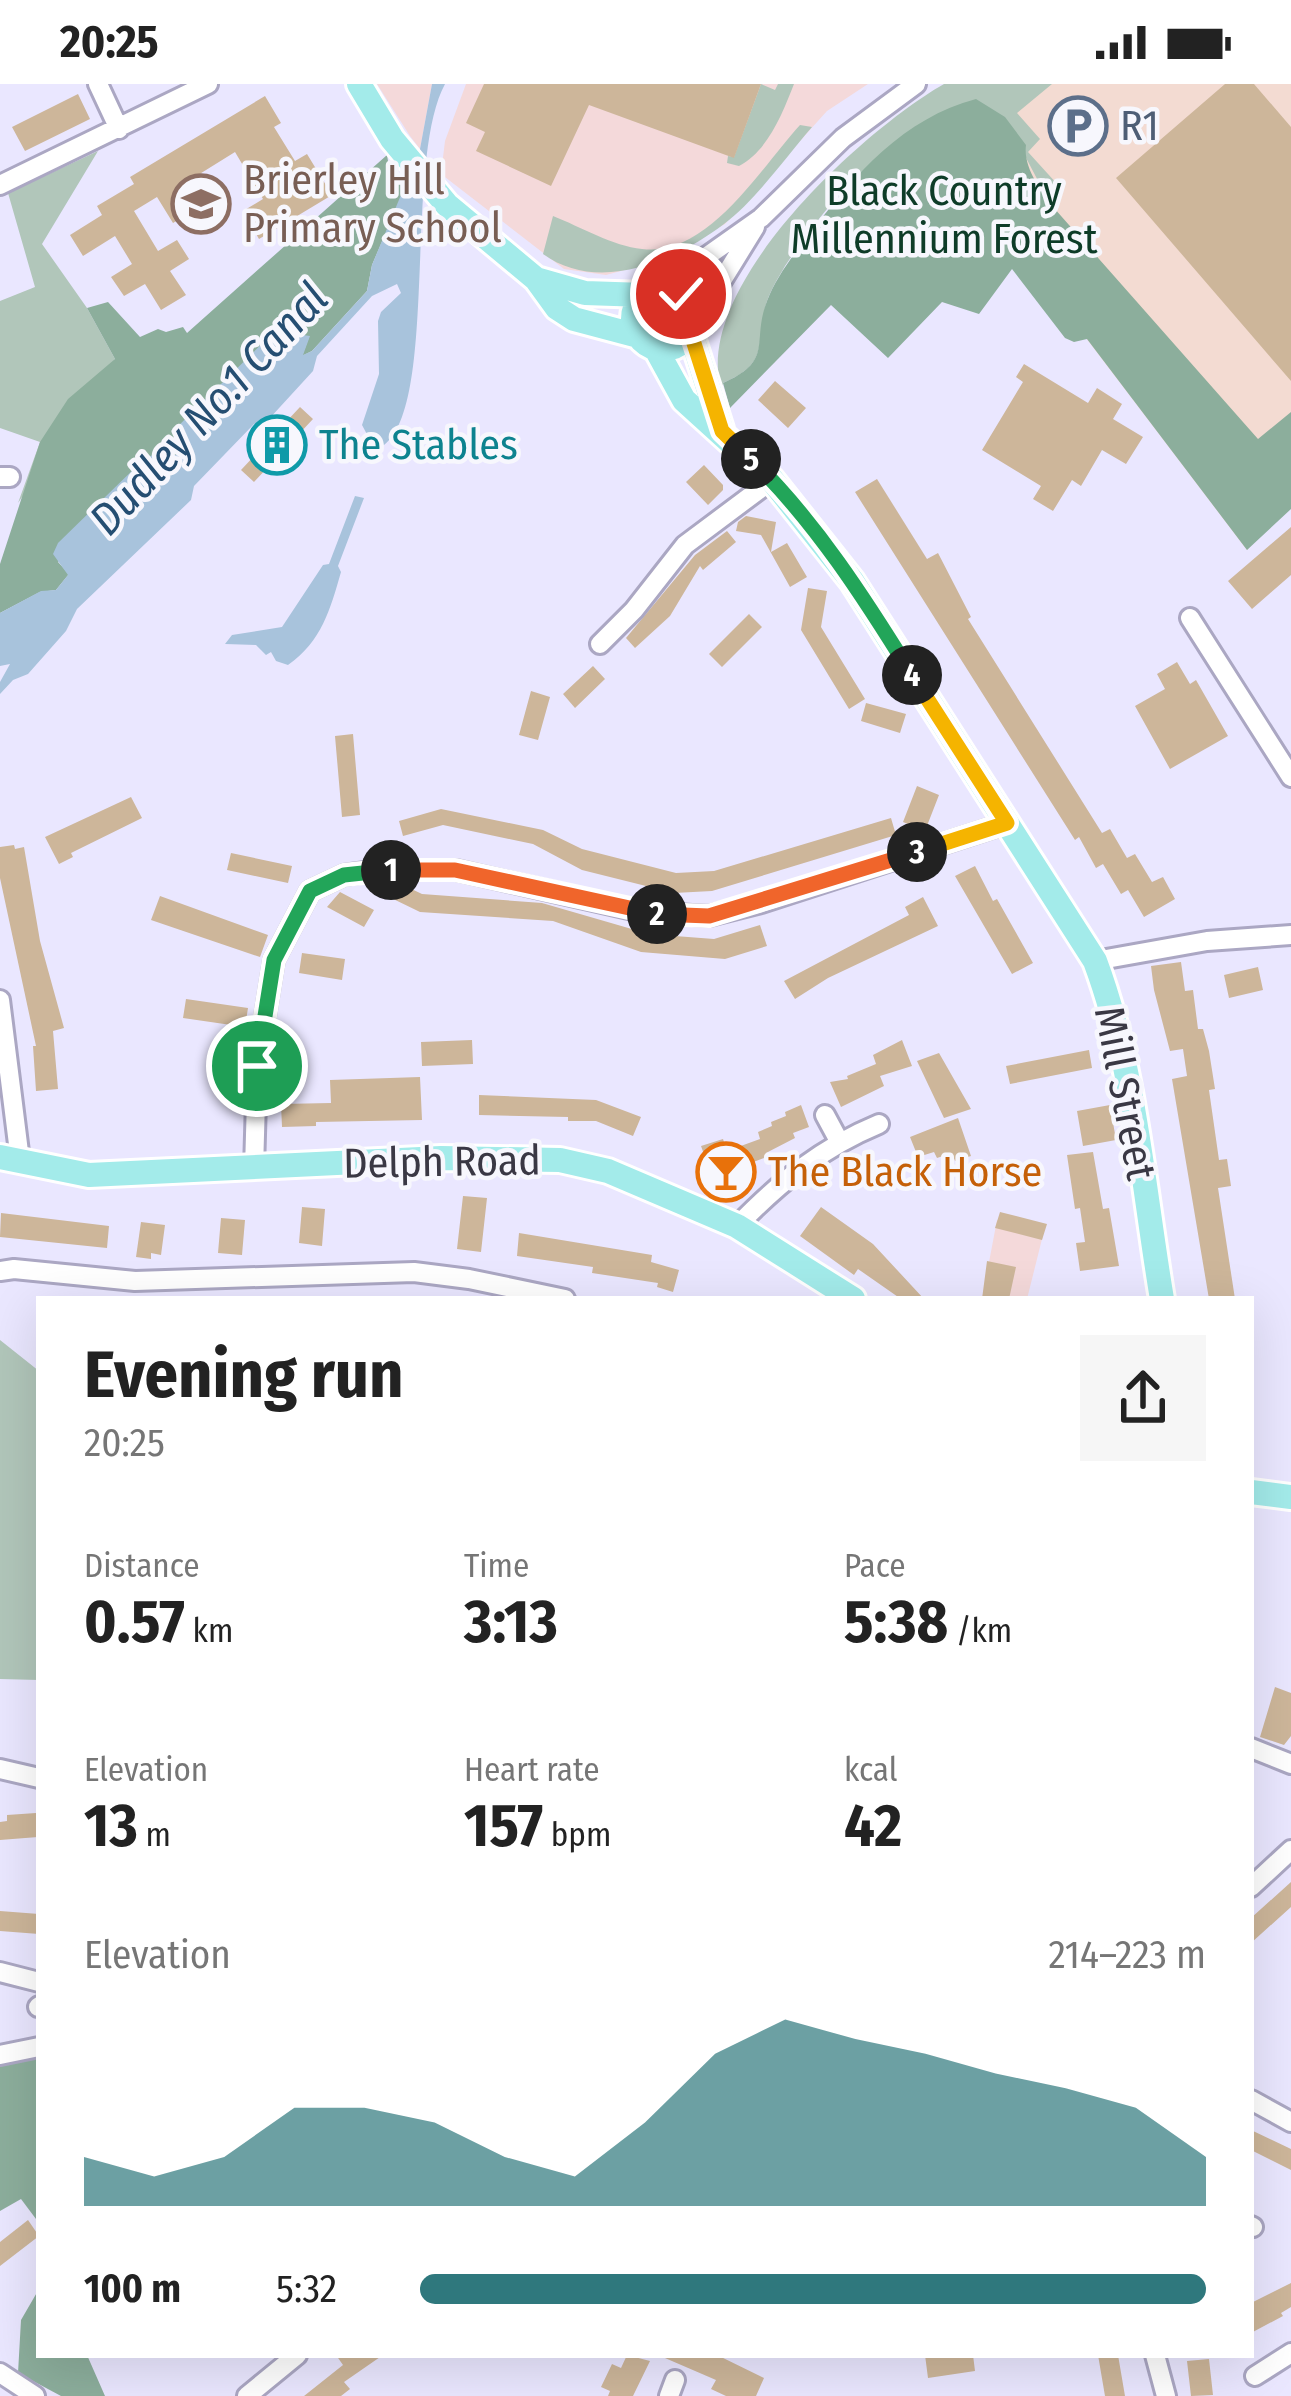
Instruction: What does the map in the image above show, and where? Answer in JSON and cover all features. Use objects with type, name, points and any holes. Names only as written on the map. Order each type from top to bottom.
[{"type":"main road","points":[[359,84],[403,152],[446,205],[536,279],[547,298],[574,319],[671,349],[693,330],[690,306],[681,294],[585,292],[536,279]]},
{"type":"main road","points":[[647,342],[632,322],[635,305],[653,291]]},
{"type":"main road","name":"Mill Street","points":[[693,330],[722,431]]},
{"type":"main road","name":"Mill Street","points":[[647,342],[684,400],[772,480],[852,580],[1095,961],[1123,1055],[1162,1296]]},
{"type":"main road","name":"Delph Road","points":[[10,1159],[88,1175],[441,1158],[560,1160],[608,1171],[737,1226],[848,1296]]},
{"type":"main road","points":[[1254,1492],[1291,1497]]},
{"type":"street","points":[[98,84],[118,129]]},
{"type":"street","points":[[0,185],[208,84]]},
{"type":"street","points":[[653,291],[761,218],[843,138],[916,84]]},
{"type":"street","points":[[693,330],[761,218]]},
{"type":"street","points":[[599,644],[634,610],[685,545],[772,480]]},
{"type":"street","points":[[1190,618],[1291,777]]},
{"type":"street","points":[[254,1169],[257,1066],[274,960],[310,891],[344,875],[455,870],[642,912],[709,916],[1007,823]]},
{"type":"street","points":[[1095,961],[1207,941],[1291,935]]},
{"type":"street","points":[[0,1000],[10,1159]]},
{"type":"street","points":[[825,1115],[839,1141]]},
{"type":"street","points":[[737,1226],[778,1184],[839,1141],[879,1124]]},
{"type":"street","points":[[0,1270],[136,1281],[414,1272],[551,1296]]},
{"type":"street","points":[[280,1296],[281,1278]]},
{"type":"street","points":[[1254,1749],[1291,1764]]},
{"type":"street","points":[[0,1769],[36,1777]]},
{"type":"street","points":[[1254,1884],[1291,1850]]},
{"type":"street","points":[[0,1972],[36,1981]]},
{"type":"street","points":[[0,2055],[36,2048]]},
{"type":"street","points":[[1254,2102],[1291,2122]]},
{"type":"street","points":[[1255,2376],[1279,2372],[1291,2353]]},
{"type":"street","points":[[247,2396],[293,2358]]},
{"type":"street","points":[[1156,2358],[1166,2396]]},
{"type":"street","points":[[0,2373],[35,2396]]},
{"type":"shaded area","points":[[377,84],[432,84],[420,149],[410,136]]},
{"type":"shaded area","points":[[466,84],[868,84],[827,111],[725,224],[658,261],[606,275],[564,269],[441,174],[445,141]]},
{"type":"shaded area","points":[[971,84],[1291,84],[1291,502],[1247,550],[1086,338]]},
{"type":"shaded area","points":[[997,1220],[1044,1231],[1028,1296],[983,1296]]},
{"type":"green space","points":[[761,84],[775,90],[778,84],[794,84],[758,151],[739,166],[727,163],[728,156],[734,157]]},
{"type":"green space","points":[[944,84],[1052,84],[1017,113],[1040,139],[1028,152],[1058,185],[1046,196],[1024,154],[1025,145],[922,123],[863,170],[800,245],[768,297],[754,361],[723,383],[723,395],[718,354],[730,309],[755,263],[828,175],[910,106]]},
{"type":"green space","name":"Black Country Millennium Forest","points":[[976,99],[1005,117],[1026,145],[1030,170],[1054,208],[1258,439],[1291,412],[1291,509],[1247,550],[1087,339],[1065,338],[1012,269],[979,314],[942,302],[888,358],[831,305],[730,408],[723,383],[756,358],[771,291],[828,210],[904,134]]},
{"type":"green space","points":[[800,125],[812,127],[747,203],[682,250],[659,261],[611,272],[587,272],[543,254],[553,216],[642,249],[666,248],[689,239],[732,206]]},
{"type":"green space","points":[[98,151],[42,244],[87,308],[115,359],[18,503],[40,442],[0,428],[0,301],[35,287],[8,193]]},
{"type":"green space","points":[[387,155],[390,173],[405,188],[372,265],[367,291],[312,351],[302,356],[309,337],[174,432],[188,449],[181,456],[167,453],[58,562],[69,574],[56,590],[40,592],[0,613],[0,564],[40,442],[68,399],[115,359],[87,308],[108,302],[140,337],[158,329],[166,332],[183,327],[187,333]]},
{"type":"green space","points":[[0,1340],[36,1369],[36,1680],[0,1679]]},
{"type":"green space","points":[[36,2056],[36,2219],[21,2199],[0,2211],[0,2063]]},
{"type":"green space","points":[[36,2294],[36,2358],[88,2358],[105,2396],[61,2396],[18,2373],[21,2320]]},
{"type":"water","name":"Dudley No.1 Canal","points":[[432,84],[445,84],[425,167],[416,333],[401,421],[384,445],[370,440],[362,425],[379,374],[378,321],[401,293],[397,284],[372,296],[317,356],[313,371],[269,419],[254,424],[194,486],[191,500],[77,609],[66,631],[28,674],[13,680],[0,694],[0,682],[10,664],[0,666],[0,613],[41,591],[56,590],[68,575],[53,554],[58,543],[142,461],[156,453],[182,456],[188,448],[173,431],[275,331],[310,336],[303,355],[367,291],[372,265],[420,149]]},
{"type":"water","points":[[355,496],[364,498],[338,566],[341,572],[328,612],[309,646],[288,665],[256,645],[225,644],[232,635],[282,627],[323,565],[329,564]]},
{"type":"building","points":[[484,84],[761,84],[734,158],[589,105],[551,186],[476,151],[485,132],[466,123]]},
{"type":"building","points":[[1225,84],[1254,84],[1291,127],[1291,381],[1116,178]]},
{"type":"building","points":[[78,94],[90,119],[25,151],[12,127]]},
{"type":"building","points":[[265,96],[281,123],[274,127],[295,161],[307,154],[332,195],[259,239],[243,211],[263,199],[235,152],[198,175],[213,199],[173,223],[157,197],[134,211],[158,251],[177,240],[189,259],[170,271],[186,295],[161,310],[145,284],[124,296],[111,277],[132,264],[115,236],[83,256],[70,235],[102,215],[97,206],[134,184],[130,177]]},
{"type":"building","points":[[1024,364],[1088,403],[1097,388],[1122,404],[1113,419],[1143,437],[1126,464],[1102,450],[1081,486],[1072,480],[1053,511],[1033,499],[1041,486],[982,450],[1023,382],[1016,377]]},
{"type":"building","points":[[775,381],[806,408],[788,428],[758,400]]},
{"type":"building","name":"The Stables","points":[[300,407],[313,419],[254,482],[241,470]]},
{"type":"building","points":[[704,465],[723,485],[708,505],[686,482]]},
{"type":"building","points":[[877,479],[927,559],[938,553],[968,619],[1102,833],[1110,829],[1127,858],[1135,854],[1152,882],[1163,877],[1175,899],[1144,917],[1128,890],[1121,894],[1103,864],[1096,868],[1079,837],[1075,840],[855,492]]},
{"type":"building","points":[[746,516],[776,522],[771,552],[787,543],[807,577],[790,587],[761,535],[736,531]]},
{"type":"building","points":[[1291,527],[1291,575],[1252,609],[1228,581]]},
{"type":"building","points":[[727,531],[736,542],[703,570],[700,566],[670,616],[635,648],[626,638],[695,555]]},
{"type":"building","points":[[808,588],[827,591],[821,627],[865,699],[849,709],[801,630]]},
{"type":"building","points":[[749,614],[762,627],[722,667],[709,654]]},
{"type":"building","points":[[1177,662],[1190,684],[1196,680],[1228,736],[1170,769],[1135,706],[1165,689],[1157,674]]},
{"type":"building","points":[[593,666],[605,679],[575,708],[563,694]]},
{"type":"building","points":[[531,691],[550,697],[538,740],[519,735]]},
{"type":"building","points":[[866,703],[906,714],[900,733],[861,721]]},
{"type":"building","points":[[353,734],[360,815],[342,817],[335,736]]},
{"type":"building","points":[[917,786],[939,795],[925,831],[903,822]]},
{"type":"building","points":[[131,797],[142,818],[71,853],[73,857],[59,864],[45,837]]},
{"type":"building","points":[[441,809],[543,830],[582,849],[676,873],[714,871],[891,818],[896,835],[712,891],[674,893],[582,870],[533,844],[443,825],[403,836],[399,821]]},
{"type":"building","points":[[14,845],[15,849],[24,847],[40,941],[64,1028],[53,1031],[58,1089],[36,1091],[36,1046],[0,878],[0,847]]},
{"type":"building","points":[[231,853],[292,866],[288,883],[227,870]]},
{"type":"building","points":[[975,866],[1033,963],[1012,974],[955,876]]},
{"type":"building","points":[[391,884],[422,894],[542,903],[649,934],[714,939],[760,925],[767,946],[725,959],[641,952],[553,921],[420,912],[385,895]]},
{"type":"building","points":[[340,892],[374,910],[364,927],[327,907]]},
{"type":"building","points":[[160,896],[268,935],[260,957],[151,920]]},
{"type":"building","points":[[923,897],[938,926],[828,978],[795,999],[784,981],[909,915],[905,907]]},
{"type":"building","points":[[302,953],[345,959],[342,980],[299,973]]},
{"type":"building","points":[[1181,962],[1185,991],[1193,990],[1198,1029],[1203,1029],[1209,1051],[1219,1160],[1227,1159],[1231,1186],[1218,1188],[1235,1296],[1208,1296],[1172,1079],[1187,1076],[1183,1049],[1170,1051],[1151,966]]},
{"type":"building","points":[[1258,967],[1263,990],[1229,998],[1224,975]]},
{"type":"building","points":[[186,999],[248,1008],[245,1027],[183,1018]]},
{"type":"building","points":[[472,1040],[473,1064],[422,1066],[421,1042]]},
{"type":"building","points":[[902,1040],[912,1066],[880,1076],[884,1086],[841,1107],[830,1082],[848,1079],[876,1064],[873,1055]]},
{"type":"building","points":[[1089,1050],[1092,1068],[1010,1084],[1006,1066]]},
{"type":"building","points":[[939,1053],[971,1109],[944,1118],[917,1061]]},
{"type":"building","points":[[420,1077],[422,1120],[282,1127],[281,1104],[331,1103],[330,1080]]},
{"type":"building","points":[[479,1095],[596,1100],[641,1117],[633,1136],[596,1121],[568,1121],[568,1117],[479,1115]]},
{"type":"building","points":[[801,1105],[809,1127],[793,1133],[795,1138],[766,1153],[767,1157],[740,1167],[746,1183],[718,1193],[701,1146],[723,1139],[727,1151],[760,1139],[758,1132]]},
{"type":"building","points":[[1110,1105],[1116,1140],[1083,1146],[1077,1111]]},
{"type":"building","points":[[958,1118],[971,1156],[955,1161],[952,1153],[937,1158],[934,1152],[918,1157],[910,1137]]},
{"type":"building","points":[[1093,1152],[1119,1266],[1080,1271],[1076,1243],[1085,1242],[1067,1155]]},
{"type":"building","points":[[463,1196],[487,1198],[481,1252],[457,1249]]},
{"type":"building","points":[[302,1207],[325,1209],[322,1246],[299,1243]]},
{"type":"building","points":[[821,1207],[873,1244],[921,1296],[897,1296],[858,1269],[854,1275],[800,1236]]},
{"type":"building","points":[[1000,1212],[1047,1224],[1042,1240],[995,1228]]},
{"type":"building","points":[[1,1213],[109,1226],[107,1248],[0,1237]]},
{"type":"building","points":[[221,1218],[245,1220],[242,1255],[218,1253]]},
{"type":"building","points":[[141,1222],[165,1225],[161,1255],[136,1257]]},
{"type":"building","points":[[519,1233],[652,1255],[651,1262],[679,1270],[673,1292],[657,1287],[658,1283],[592,1273],[593,1267],[517,1256]]},
{"type":"building","points":[[987,1261],[1016,1267],[1010,1296],[982,1296]]},
{"type":"building","points":[[1275,1687],[1291,1693],[1291,1736],[1284,1745],[1260,1737]]},
{"type":"building","points":[[36,1813],[36,1837],[0,1840],[0,1822],[7,1821],[7,1815]]},
{"type":"building","points":[[1291,1882],[1291,1907],[1254,1940],[1254,1915]]},
{"type":"building","points":[[0,1911],[36,1914],[36,1934],[0,1931]]},
{"type":"building","points":[[1254,2131],[1291,2149],[1291,2170],[1254,2152]]},
{"type":"building","points":[[28,2220],[36,2232],[36,2238],[0,2266],[0,2242]]},
{"type":"building","points":[[1291,2283],[1291,2307],[1254,2331],[1254,2302]]},
{"type":"building","points":[[338,2358],[379,2358],[344,2382],[350,2389],[341,2396],[304,2396],[343,2365]]},
{"type":"building","points":[[626,2358],[650,2361],[633,2396],[608,2396],[610,2391],[601,2387],[612,2364],[621,2368]]},
{"type":"building","points":[[665,2358],[723,2358],[764,2378],[756,2396],[726,2396],[711,2389],[716,2380]]},
{"type":"building","points":[[925,2358],[973,2358],[975,2371],[928,2378]]},
{"type":"building","points":[[1099,2358],[1119,2358],[1125,2396],[1105,2396]]},
{"type":"building","points":[[1209,2359],[1213,2395],[1191,2396],[1187,2361]]},
{"type":"place","name":"R1","points":[[1078,126]]},
{"type":"place","name":"Brierley Hill Primary School","points":[[201,204]]},
{"type":"place","name":"The Stables","points":[[277,445]]},
{"type":"place","name":"The Black Horse","points":[[726,1172]]},
{"type":"route","points":[[257,1066],[274,960],[310,891],[344,875],[455,870],[642,912],[709,916],[1007,823],[852,580],[772,480],[722,431],[691,334],[690,306],[681,294]]}]
